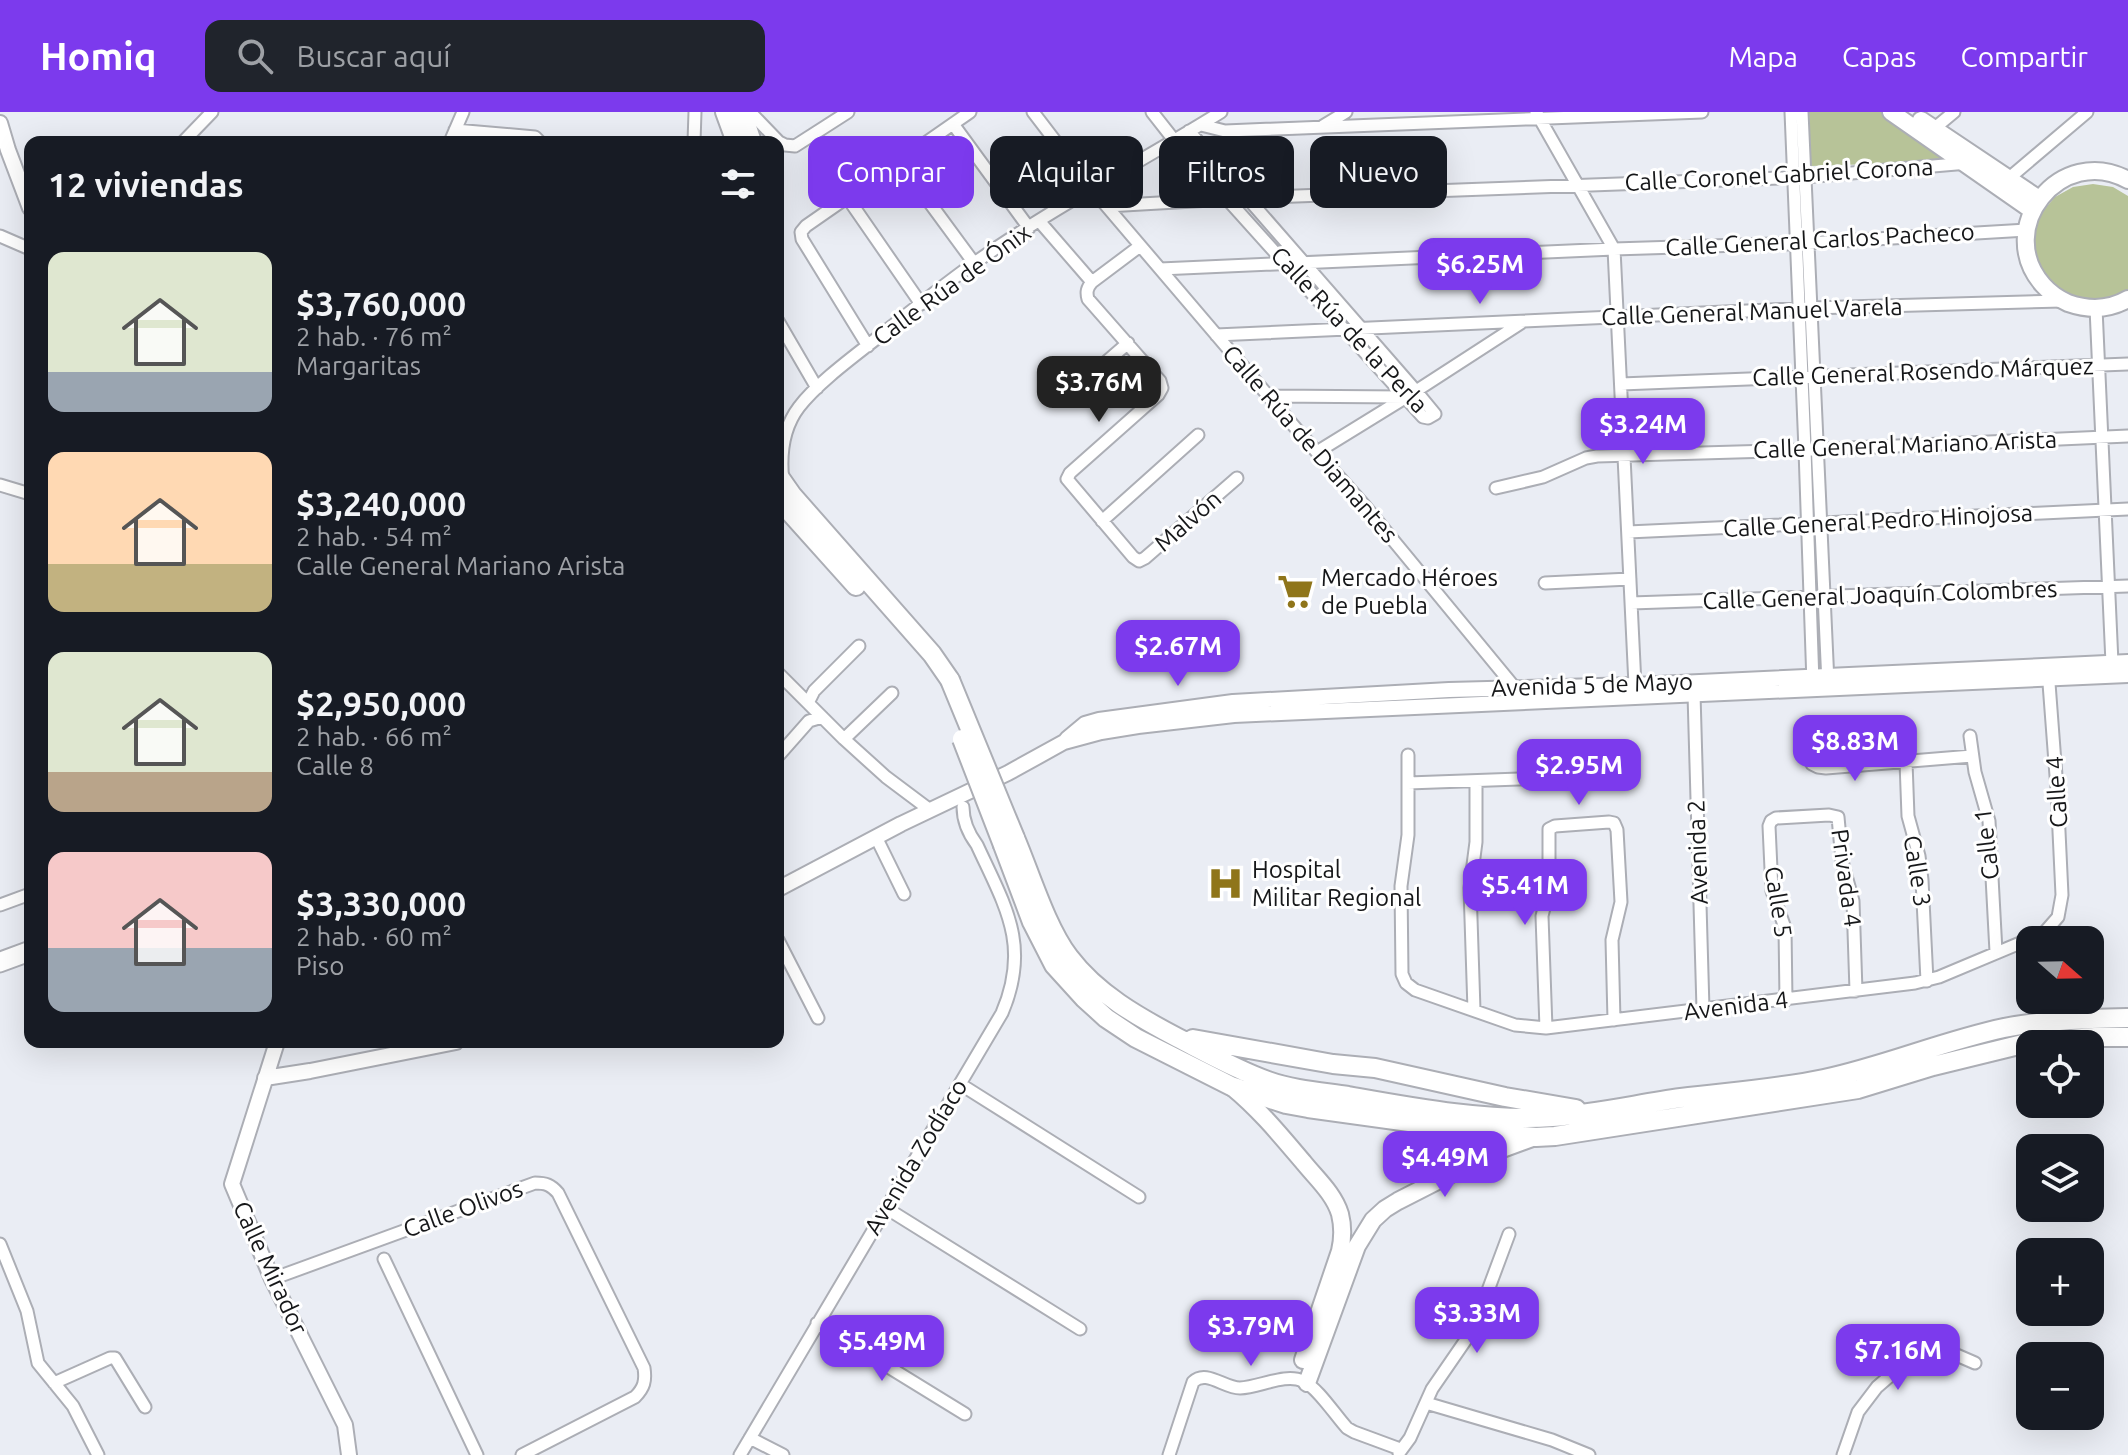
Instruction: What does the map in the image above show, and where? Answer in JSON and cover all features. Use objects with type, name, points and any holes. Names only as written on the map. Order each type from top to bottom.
[{"type":"main road","points":[[725,112],[734,136]]},
{"type":"main road","points":[[742,112],[750,136]]},
{"type":"main road","points":[[1891,112],[1930,132],[2036,205]]},
{"type":"main road","points":[[1910,112],[1930,132]]},
{"type":"main road","points":[[1972,162],[2008,179],[2036,205]]},
{"type":"main road","points":[[2128,180],[2102,171],[2084,172],[2059,181],[2036,205],[2027,230],[2026,247],[2038,279],[2063,301],[2079,307],[2096,308],[2128,299]]},
{"type":"main road","points":[[784,491],[924,662],[946,684],[1009,841],[1068,956],[1117,1003],[1231,1066],[1269,1082],[1308,1091],[1428,1108],[1548,1118],[1787,1101],[1858,1089],[1933,1066],[2031,1042],[2128,1037]]},
{"type":"main road","points":[[1009,841],[1032,922],[1054,965],[1106,1018],[1136,1038],[1231,1086],[1308,1108],[1483,1132],[1555,1136],[1678,1107],[1857,1071],[2001,1029],[2032,1023],[2128,1018]]},
{"type":"main road","points":[[1164,1031],[1197,1040],[1333,1064],[1375,1068],[1505,1097],[1599,1113]]},
{"type":"main road","points":[[1231,1086],[1275,1128],[1330,1193],[1340,1214],[1343,1236],[1340,1251],[1302,1381]]},
{"type":"main road","points":[[1302,1381],[1350,1260],[1373,1220],[1398,1201],[1494,1152],[1536,1137]]},
{"type":"street","points":[[189,136],[212,112]]},
{"type":"street","points":[[452,136],[463,112]]},
{"type":"street","points":[[695,112],[695,136]]},
{"type":"street","points":[[750,112],[773,136]]},
{"type":"street","points":[[784,144],[795,146],[848,112]]},
{"type":"street","points":[[935,136],[970,112]]},
{"type":"street","name":"Calle Rúa de Diamantes","points":[[1033,112],[1051,136]]},
{"type":"street","name":"Calle Rúa de la Perla","points":[[1152,112],[1171,136]]},
{"type":"street","name":"Calle Rúa de Ónix","points":[[1181,136],[1221,112]]},
{"type":"street","points":[[1320,128],[1346,112]]},
{"type":"street","points":[[1201,125],[1225,131],[1320,128],[1450,116],[1702,112]]},
{"type":"street","points":[[1791,112],[1799,177],[1805,308],[1802,376],[1811,597],[1821,682]]},
{"type":"street","points":[[1799,177],[1802,112]]},
{"type":"street","points":[[1930,132],[1954,112]]},
{"type":"street","points":[[2008,179],[2087,112]]},
{"type":"street","points":[[1538,116],[1614,249],[1635,685]]},
{"type":"street","points":[[0,123],[24,192]]},
{"type":"street","points":[[953,124],[1029,228]]},
{"type":"street","name":"Calle Rúa de la Perla","points":[[1189,131],[1193,136]]},
{"type":"street","name":"Calle Coronel Gabriel Corona","points":[[1294,196],[1799,177],[1972,162]]},
{"type":"street","points":[[831,208],[806,226],[801,232],[802,239],[868,346]]},
{"type":"street","points":[[855,208],[921,304]]},
{"type":"street","points":[[934,208],[974,263]]},
{"type":"street","name":"Calle Rúa de Ónix","points":[[784,438],[800,406],[817,388],[974,263],[1062,208]]},
{"type":"street","name":"Calle Rúa de Diamantes","points":[[1109,208],[1365,506],[1520,695]]},
{"type":"street","name":"Calle Rúa de la Perla","points":[[1236,208],[1344,328],[1411,394]]},
{"type":"street","name":"Calle Rúa de la Perla","points":[[1255,208],[1361,328],[1411,394]]},
{"type":"street","points":[[1040,222],[1089,288],[1088,299],[1160,381],[1162,388],[1067,479],[1102,521],[1198,435]]},
{"type":"street","name":"Calle General Carlos Pacheco","points":[[1160,269],[1802,244],[2027,230]]},
{"type":"street","points":[[0,236],[24,246]]},
{"type":"street","points":[[1089,288],[1140,246]]},
{"type":"street","name":"Calle General Manuel Varela","points":[[1216,335],[1805,308],[2063,301]]},
{"type":"street","points":[[1805,308],[1815,376],[1819,449],[1825,596],[1821,682]]},
{"type":"street","points":[[2096,308],[2112,663]]},
{"type":"street","points":[[1317,452],[1521,322]]},
{"type":"street","points":[[784,331],[817,388]]},
{"type":"street","points":[[1097,370],[1128,343]]},
{"type":"street","name":"Calle General Rosendo Márquez","points":[[1621,384],[2128,364]]},
{"type":"street","points":[[1269,396],[1411,394]]},
{"type":"street","name":"Calle General Mariano Arista","points":[[1496,488],[1543,477],[1586,458],[2128,436]]},
{"type":"street","name":"Malvón","points":[[1102,521],[1139,561],[1237,478]]},
{"type":"street","points":[[0,485],[24,492]]},
{"type":"street","name":"Calle General Pedro Hinojosa","points":[[1628,532],[2128,509]]},
{"type":"street","points":[[1545,583],[1630,579]]},
{"type":"street","name":"Calle General Joaquín Colombres","points":[[1631,603],[2128,586]]},
{"type":"street","points":[[808,703],[814,691],[859,646]]},
{"type":"street","name":"Avenida 5 de Mayo","points":[[2048,672],[2128,662]]},
{"type":"street","name":"Avenida 5 de Mayo","points":[[1577,693],[1635,685],[1737,685],[2048,672],[2128,675]]},
{"type":"street","name":"Calle 4","points":[[2048,672],[2062,895],[2058,917]]},
{"type":"street","points":[[784,679],[886,777],[930,810]]},
{"type":"street","name":"Avenida 5 de Mayo","points":[[784,886],[930,810],[961,802],[1064,742],[1233,702],[1577,693],[1694,694],[1737,685]]},
{"type":"street","points":[[844,739],[892,693]]},
{"type":"street","name":"Avenida 2","points":[[1694,694],[1703,1009]]},
{"type":"street","points":[[784,749],[809,721],[822,717]]},
{"type":"street","name":"Calle 1","points":[[1970,736],[1978,783],[1989,821],[1996,952]]},
{"type":"street","points":[[1807,745],[1812,764],[1818,767],[1972,756]]},
{"type":"street","points":[[1408,755],[1408,783],[1476,782],[1575,777],[1581,771],[1584,747]]},
{"type":"street","name":"Calle 3","points":[[1906,762],[1908,816],[1922,880],[1927,981]]},
{"type":"street","points":[[1474,1010],[1470,888],[1476,842],[1476,782]]},
{"type":"street","name":"Avenida 4","points":[[1408,783],[1408,835],[1401,886],[1402,974],[1406,983],[1415,990],[1515,1025],[1546,1028],[1927,981],[2044,933],[2058,917]]},
{"type":"street","name":"Avenida Zodíaco","points":[[740,1455],[1010,995],[1016,952],[1013,930],[977,845],[970,836],[961,802]]},
{"type":"street","name":"Privada 4","points":[[1834,816],[1838,817],[1842,861],[1853,901],[1856,991]]},
{"type":"street","name":"Calle 5","points":[[1786,1000],[1785,928],[1772,891],[1769,826],[1776,818],[1834,816]]},
{"type":"street","points":[[1546,1028],[1542,916],[1549,888],[1549,829],[1568,825],[1614,823],[1617,830],[1621,902],[1612,940],[1614,1020]]},
{"type":"street","points":[[876,837],[904,894]]},
{"type":"street","points":[[0,905],[24,896]]},
{"type":"street","points":[[0,958],[24,949]]},
{"type":"street","points":[[784,952],[818,1018]]},
{"type":"street","points":[[0,966],[24,957]]},
{"type":"street","name":"Calle Mirador","points":[[275,1048],[232,1184],[272,1279],[345,1425],[349,1455]]},
{"type":"street","points":[[265,1078],[426,1048]]},
{"type":"street","points":[[960,1084],[1139,1197]]},
{"type":"street","name":"Calle Olivos","points":[[272,1279],[535,1183],[552,1186],[644,1368],[645,1379],[642,1390],[635,1397],[522,1455]]},
{"type":"street","points":[[886,1208],[1080,1329]]},
{"type":"street","points":[[1169,1455],[1186,1401],[1197,1378],[1203,1376],[1236,1388],[1302,1381],[1347,1428],[1399,1452],[1410,1438],[1443,1373],[1474,1328],[1509,1234]]},
{"type":"street","points":[[0,1244],[27,1311],[38,1363],[73,1406],[98,1455]]},
{"type":"street","name":"Calle Olivos","points":[[384,1259],[477,1455]]},
{"type":"street","points":[[817,1323],[965,1414]]},
{"type":"street","points":[[1843,1455],[1858,1412],[1877,1387],[1906,1362],[1945,1350],[1975,1363]]},
{"type":"street","points":[[54,1383],[115,1358],[145,1407]]},
{"type":"street","points":[[1426,1403],[1552,1440],[1589,1455]]},
{"type":"street","points":[[750,1438],[783,1455]]},
{"type":"green space","points":[[1809,112],[1882,112],[1951,158],[1935,162],[1811,166]]},
{"type":"green space","points":[[2093,184],[2113,187],[2128,196],[2128,293],[2119,299],[2081,304],[2047,285],[2032,249],[2034,230],[2042,212],[2055,197],[2073,187]]},
{"type":"place","name":"Mercado Héroes de Puebla","points":[[1295,592]]},
{"type":"place","name":"Hospital Militar Regional","points":[[1226,884]]}]
